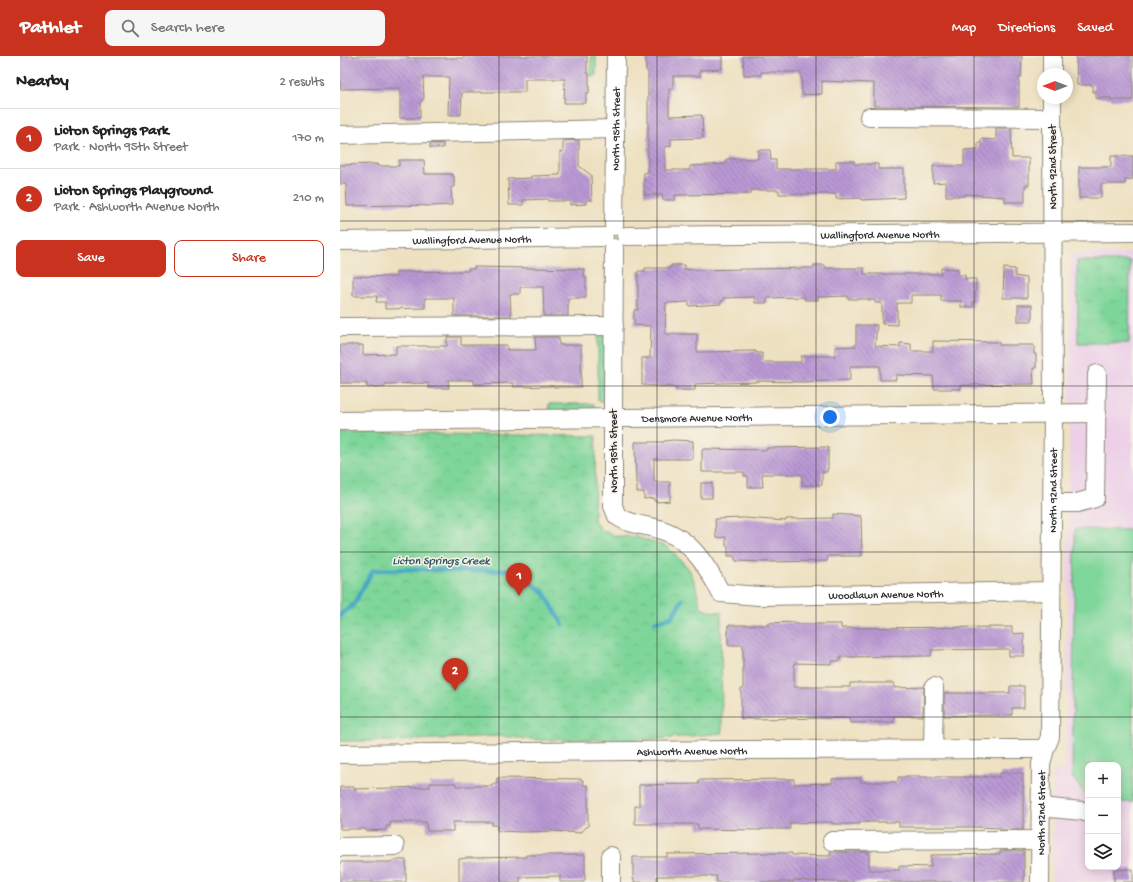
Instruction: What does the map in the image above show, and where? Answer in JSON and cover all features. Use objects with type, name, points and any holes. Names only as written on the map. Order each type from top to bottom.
[{"type":"street","name":"North 95th Street","points":[[616,56],[613,506],[617,516],[629,522],[661,529],[681,539],[689,545],[702,560],[721,593]]},
{"type":"street","points":[[1052,56],[1052,68]]},
{"type":"street","name":"North 92nd Street","points":[[1040,882],[1041,764],[1050,737],[1053,414],[1052,104]]},
{"type":"street","points":[[869,117],[1052,118]]},
{"type":"street","points":[[340,135],[615,129]]},
{"type":"street","name":"Wallingford Avenue North","points":[[340,241],[1133,232]]},
{"type":"street","points":[[340,327],[614,326]]},
{"type":"street","points":[[1052,503],[1077,503],[1095,498],[1097,374]]},
{"type":"street","name":"Densmore Avenue North","points":[[340,421],[1053,414],[1096,420]]},
{"type":"street","name":"Woodlawn Avenue North","points":[[721,593],[759,596],[1051,591]]},
{"type":"street","points":[[933,749],[934,687]]},
{"type":"street","name":"Ashworth Avenue North","points":[[340,754],[382,748],[1045,749]]},
{"type":"street","points":[[1040,806],[1085,812]]},
{"type":"street","points":[[832,841],[1040,840]]},
{"type":"street","points":[[340,847],[395,846]]},
{"type":"street","points":[[610,856],[611,882]]},
{"type":"shaded area","points":[[1133,253],[1133,882],[1052,882],[1053,770],[1066,770],[1071,254]]},
{"type":"green space","points":[[591,56],[596,56],[596,76],[591,76]]},
{"type":"green space","points":[[1077,261],[1130,261],[1129,343],[1078,343]]},
{"type":"green space","points":[[598,335],[605,335],[604,401],[598,401]]},
{"type":"green space","points":[[549,404],[594,404],[594,410],[549,411]]},
{"type":"green space","points":[[340,433],[596,436],[594,520],[601,530],[616,536],[637,537],[668,547],[689,569],[695,583],[701,608],[709,611],[721,612],[722,733],[661,739],[539,740],[498,736],[395,741],[340,741]]},
{"type":"green space","points":[[1075,529],[1133,530],[1133,802],[1121,802],[1121,762],[1085,762],[1085,794],[1072,777]]},
{"type":"building","points":[[340,56],[464,58],[464,56],[587,56],[589,93],[586,93],[586,103],[564,103],[565,79],[525,79],[525,92],[462,92],[461,115],[448,115],[449,77],[423,77],[424,98],[420,102],[420,118],[400,118],[400,88],[340,89]]},
{"type":"building","points":[[646,56],[722,56],[722,69],[700,70],[700,76],[673,76],[673,89],[669,89],[669,116],[702,115],[703,138],[671,139],[671,146],[665,147],[665,170],[690,170],[690,166],[726,164],[726,159],[758,159],[758,150],[770,150],[771,160],[776,160],[776,169],[836,169],[836,161],[854,161],[854,164],[878,164],[878,169],[904,169],[904,198],[861,200],[861,198],[836,199],[836,194],[779,194],[779,190],[751,190],[751,194],[675,195],[675,200],[663,200],[662,195],[644,195],[644,173],[648,172],[648,71],[646,71]]},
{"type":"building","points":[[743,56],[1022,56],[1021,78],[1019,77],[1019,107],[874,106],[874,83],[822,81],[822,94],[802,95],[801,72],[761,72],[761,75],[744,75]]},
{"type":"building","points":[[1076,56],[1133,56],[1133,100],[1096,98],[1096,92],[1093,92],[1093,85],[1077,85]]},
{"type":"building","points":[[996,128],[1011,128],[1012,158],[1029,158],[1029,185],[1025,185],[1025,202],[1005,202],[1005,197],[965,194],[965,196],[946,196],[946,182],[933,183],[933,166],[964,166],[964,150],[978,149],[978,143],[981,143],[981,139],[996,140]]},
{"type":"building","points":[[579,140],[579,166],[591,175],[592,200],[586,200],[586,204],[570,205],[570,201],[548,201],[548,199],[523,200],[523,205],[509,205],[508,179],[531,178],[531,176],[560,175],[560,151],[563,152],[563,141]]},
{"type":"building","points":[[443,143],[443,148],[430,148],[430,144]]},
{"type":"building","points":[[1111,156],[1133,156],[1133,179],[1125,180],[1125,184],[1101,184],[1101,198],[1079,198],[1079,167],[1111,167]]},
{"type":"building","points":[[399,160],[424,160],[425,174],[452,174],[452,176],[454,176],[454,187],[451,187],[452,205],[347,206],[346,184],[340,184],[340,165],[377,164],[377,166],[399,166]]},
{"type":"building","points":[[671,265],[684,265],[684,269],[693,270],[814,268],[814,265],[825,265],[825,268],[864,268],[864,274],[941,274],[941,268],[958,269],[958,275],[965,275],[965,279],[976,279],[975,302],[973,302],[973,307],[961,307],[961,301],[941,301],[941,295],[911,295],[911,303],[897,303],[897,325],[882,324],[882,303],[875,303],[875,300],[848,299],[848,296],[818,297],[818,300],[805,300],[805,297],[767,298],[767,303],[755,303],[754,297],[723,298],[721,304],[689,306],[689,302],[666,303],[665,334],[697,334],[697,352],[756,351],[756,353],[762,353],[762,361],[764,362],[801,362],[801,356],[835,356],[835,347],[856,346],[856,325],[877,325],[875,346],[900,347],[900,343],[911,344],[911,351],[933,351],[933,341],[999,342],[999,345],[1034,345],[1034,354],[1036,354],[1036,368],[1033,368],[1034,384],[961,385],[961,389],[934,389],[933,376],[896,375],[896,380],[880,380],[880,366],[850,366],[850,380],[804,382],[756,381],[695,384],[695,390],[676,390],[676,387],[642,385],[642,358],[650,358],[651,326],[634,325],[634,310],[638,310],[638,271],[645,271],[645,268],[671,268]]},
{"type":"building","points":[[474,267],[584,269],[584,277],[586,277],[586,298],[568,298],[568,316],[544,316],[543,287],[520,287],[520,294],[510,294],[511,316],[454,316],[454,298],[425,298],[425,308],[385,309],[385,302],[376,302],[377,296],[353,296],[353,276],[396,277],[396,273],[398,272],[468,271],[468,269],[474,269]]},
{"type":"building","points":[[1004,268],[1015,269],[1015,276],[1027,278],[1027,298],[1003,298]]},
{"type":"building","points":[[1018,305],[1032,305],[1032,321],[1018,321]]},
{"type":"building","points":[[447,337],[461,337],[461,345],[507,345],[507,350],[536,350],[535,337],[559,337],[559,345],[581,345],[581,387],[513,387],[513,383],[474,384],[474,380],[448,380],[449,388],[428,388],[428,383],[385,384],[385,387],[367,387],[367,383],[340,383],[340,345],[363,345],[363,355],[396,354],[396,346],[447,346]]},
{"type":"building","points":[[673,440],[693,441],[693,459],[654,459],[654,482],[670,482],[670,501],[657,502],[654,501],[654,498],[644,499],[644,492],[637,492],[635,442],[664,442]]},
{"type":"building","points":[[828,447],[828,469],[827,472],[822,472],[822,485],[802,485],[802,474],[762,474],[763,487],[748,487],[748,476],[744,476],[744,472],[702,472],[702,449],[767,450],[767,448]]},
{"type":"building","points":[[701,483],[712,483],[712,498],[701,498]]},
{"type":"building","points":[[833,514],[861,517],[862,556],[828,556],[827,561],[736,561],[734,556],[728,556],[726,537],[716,538],[715,519],[744,518],[786,521],[786,519],[833,518]]},
{"type":"building","points":[[795,622],[795,624],[841,624],[841,628],[1012,627],[1012,634],[1024,633],[1024,656],[1009,656],[1009,649],[931,650],[931,656],[840,657],[840,661],[832,661],[832,664],[794,663],[794,687],[850,687],[850,683],[894,683],[894,688],[924,687],[923,716],[894,716],[894,722],[850,723],[849,718],[741,719],[743,645],[728,645],[728,625],[769,625],[769,623]]},
{"type":"building","points":[[1010,686],[1024,686],[1024,708],[1012,708],[1012,715],[944,716],[944,693],[1010,693]]},
{"type":"building","points":[[1000,773],[1023,773],[1023,830],[1001,830],[1001,828],[978,827],[899,827],[899,822],[860,822],[860,824],[832,824],[832,822],[790,823],[790,829],[761,830],[698,829],[698,824],[635,824],[635,806],[639,806],[639,785],[699,784],[699,780],[794,779],[794,784],[832,783],[832,779],[861,778],[861,782],[898,782],[898,777],[905,776],[1000,777]]},
{"type":"building","points":[[497,778],[582,779],[582,781],[584,781],[583,785],[588,785],[588,827],[585,827],[583,831],[580,831],[580,833],[553,831],[523,832],[498,831],[497,825],[492,825],[492,822],[453,822],[453,831],[427,831],[426,822],[390,822],[390,826],[386,826],[386,830],[366,831],[366,829],[340,829],[340,787],[354,787],[354,789],[430,787],[430,783],[456,783],[456,786],[492,786],[493,784],[497,784]]},
{"type":"building","points":[[1000,851],[1024,851],[1024,882],[832,882],[793,880],[793,882],[716,882],[717,876],[657,876],[657,882],[634,882],[633,879],[633,857],[667,857],[667,854],[792,853],[792,855],[830,856],[830,852],[869,852],[869,870],[899,870],[899,866],[931,867],[931,855],[1000,854]]},
{"type":"building","points":[[526,855],[585,855],[585,880],[583,880],[583,882],[560,882],[560,876],[520,877],[520,882],[459,882],[459,859],[526,857]]},
{"type":"building","points":[[393,860],[406,860],[406,882],[340,882],[340,862],[393,862]]},
{"type":"building","points":[[1133,869],[1133,882],[1114,882],[1114,870]]},
{"type":"waterway","name":"Licton Springs Creek","points":[[340,615],[353,605],[373,570],[513,570],[544,592],[563,625]]},
{"type":"waterway","name":"Licton Springs Creek","points":[[655,622],[672,617],[682,600]]},
{"type":"place","name":"Licton Springs Park","points":[[519,596]]},
{"type":"place","name":"Licton Springs Playground","points":[[455,691]]}]
